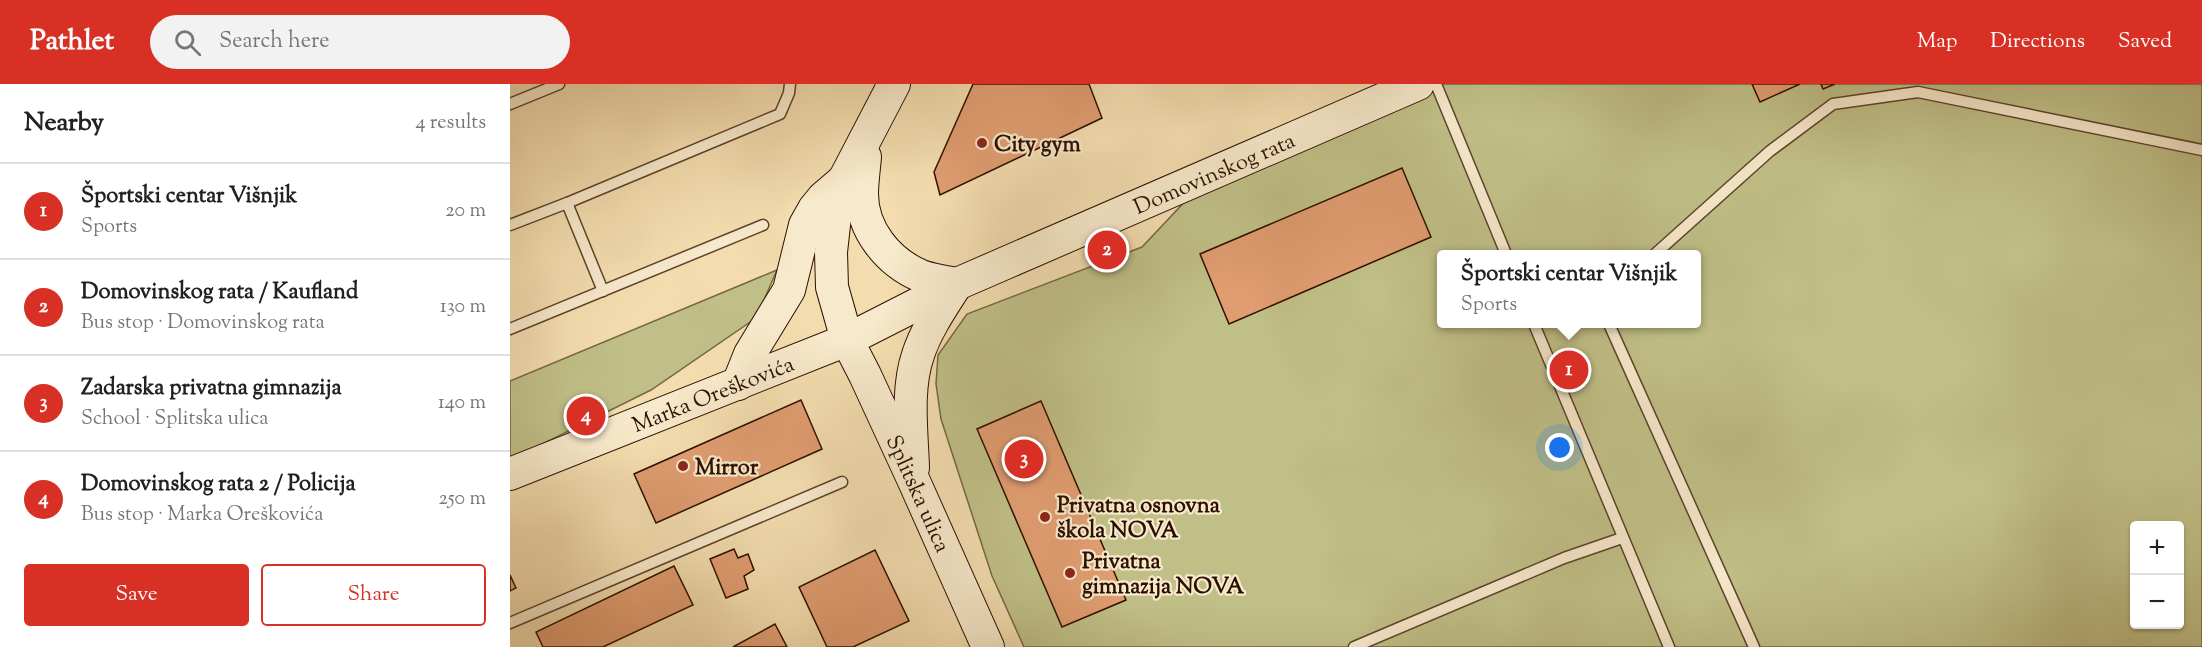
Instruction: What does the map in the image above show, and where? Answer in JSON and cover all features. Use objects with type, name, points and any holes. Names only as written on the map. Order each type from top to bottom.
[{"type":"main road","points":[[738,384],[750,354],[789,290],[805,225],[823,198],[844,180],[894,84]]},
{"type":"main road","name":"Domovinskog rata","points":[[847,340],[957,284],[1418,84]]},
{"type":"main road","points":[[867,135],[861,195],[866,221],[878,244],[895,259],[921,276],[957,284],[938,315],[918,356],[912,392],[913,479]]},
{"type":"main road","name":"Splitska ulica","points":[[844,180],[835,216],[831,252],[832,288],[847,340],[866,375],[988,647]]},
{"type":"main road","name":"Marka Oreškovića","points":[[510,474],[847,340]]},
{"type":"lane","points":[[510,104],[559,84]]},
{"type":"lane","points":[[510,225],[780,114],[789,93],[790,84]]},
{"type":"lane","points":[[1436,84],[1504,250]]},
{"type":"lane","points":[[1661,250],[1770,151],[1833,104],[1917,92],[2202,150]]},
{"type":"lane","points":[[567,203],[603,291]]},
{"type":"lane","points":[[510,329],[763,225]]},
{"type":"lane","points":[[1536,328],[1622,538],[1670,647]]},
{"type":"lane","points":[[1611,328],[1754,647]]},
{"type":"lane","points":[[510,623],[842,482]]},
{"type":"lane","points":[[1354,647],[1564,558],[1622,538]]},
{"type":"shaded area","points":[[1418,84],[2202,84],[2202,647],[1024,647],[992,576],[941,419],[936,384],[938,355],[967,314],[1142,247],[1209,176]]},
{"type":"shaded area","points":[[777,270],[756,318],[651,390],[510,460],[510,381]]},
{"type":"building","points":[[973,84],[1089,84],[1102,118],[940,195],[934,172]]},
{"type":"building","points":[[1752,84],[1800,84],[1760,102]]},
{"type":"building","points":[[1821,84],[1835,84],[1823,89]]},
{"type":"building","points":[[1402,168],[1431,237],[1229,324],[1200,254]]},
{"type":"building","points":[[801,400],[822,449],[656,523],[634,474]]},
{"type":"building","points":[[1041,401],[1126,600],[1062,627],[977,429]]},
{"type":"building","points":[[734,549],[738,558],[748,554],[754,570],[744,576],[748,589],[726,598],[710,559]]},
{"type":"building","points":[[875,550],[909,621],[853,647],[827,647],[799,587]]},
{"type":"building","points":[[674,566],[693,605],[603,647],[543,647],[536,632]]},
{"type":"building","points":[[510,575],[516,588],[510,591]]},
{"type":"building","points":[[775,624],[787,647],[733,647]]},
{"type":"place","name":"City gym","points":[[982,143]]},
{"type":"place","name":"Domovinskog rata / Kaufland","points":[[1107,250]]},
{"type":"place","name":"Športski centar Višnjik","points":[[1569,370]]},
{"type":"place","name":"Domovinskog rata 2 / Policija","points":[[586,416]]},
{"type":"place","name":"Zadarska privatna gimnazija","points":[[1024,459]]},
{"type":"place","name":"Mirror","points":[[683,466]]},
{"type":"place","name":"Privatna osnovna škola NOVA","points":[[1045,517]]},
{"type":"place","name":"Privatna gimnazija NOVA","points":[[1070,573]]}]
